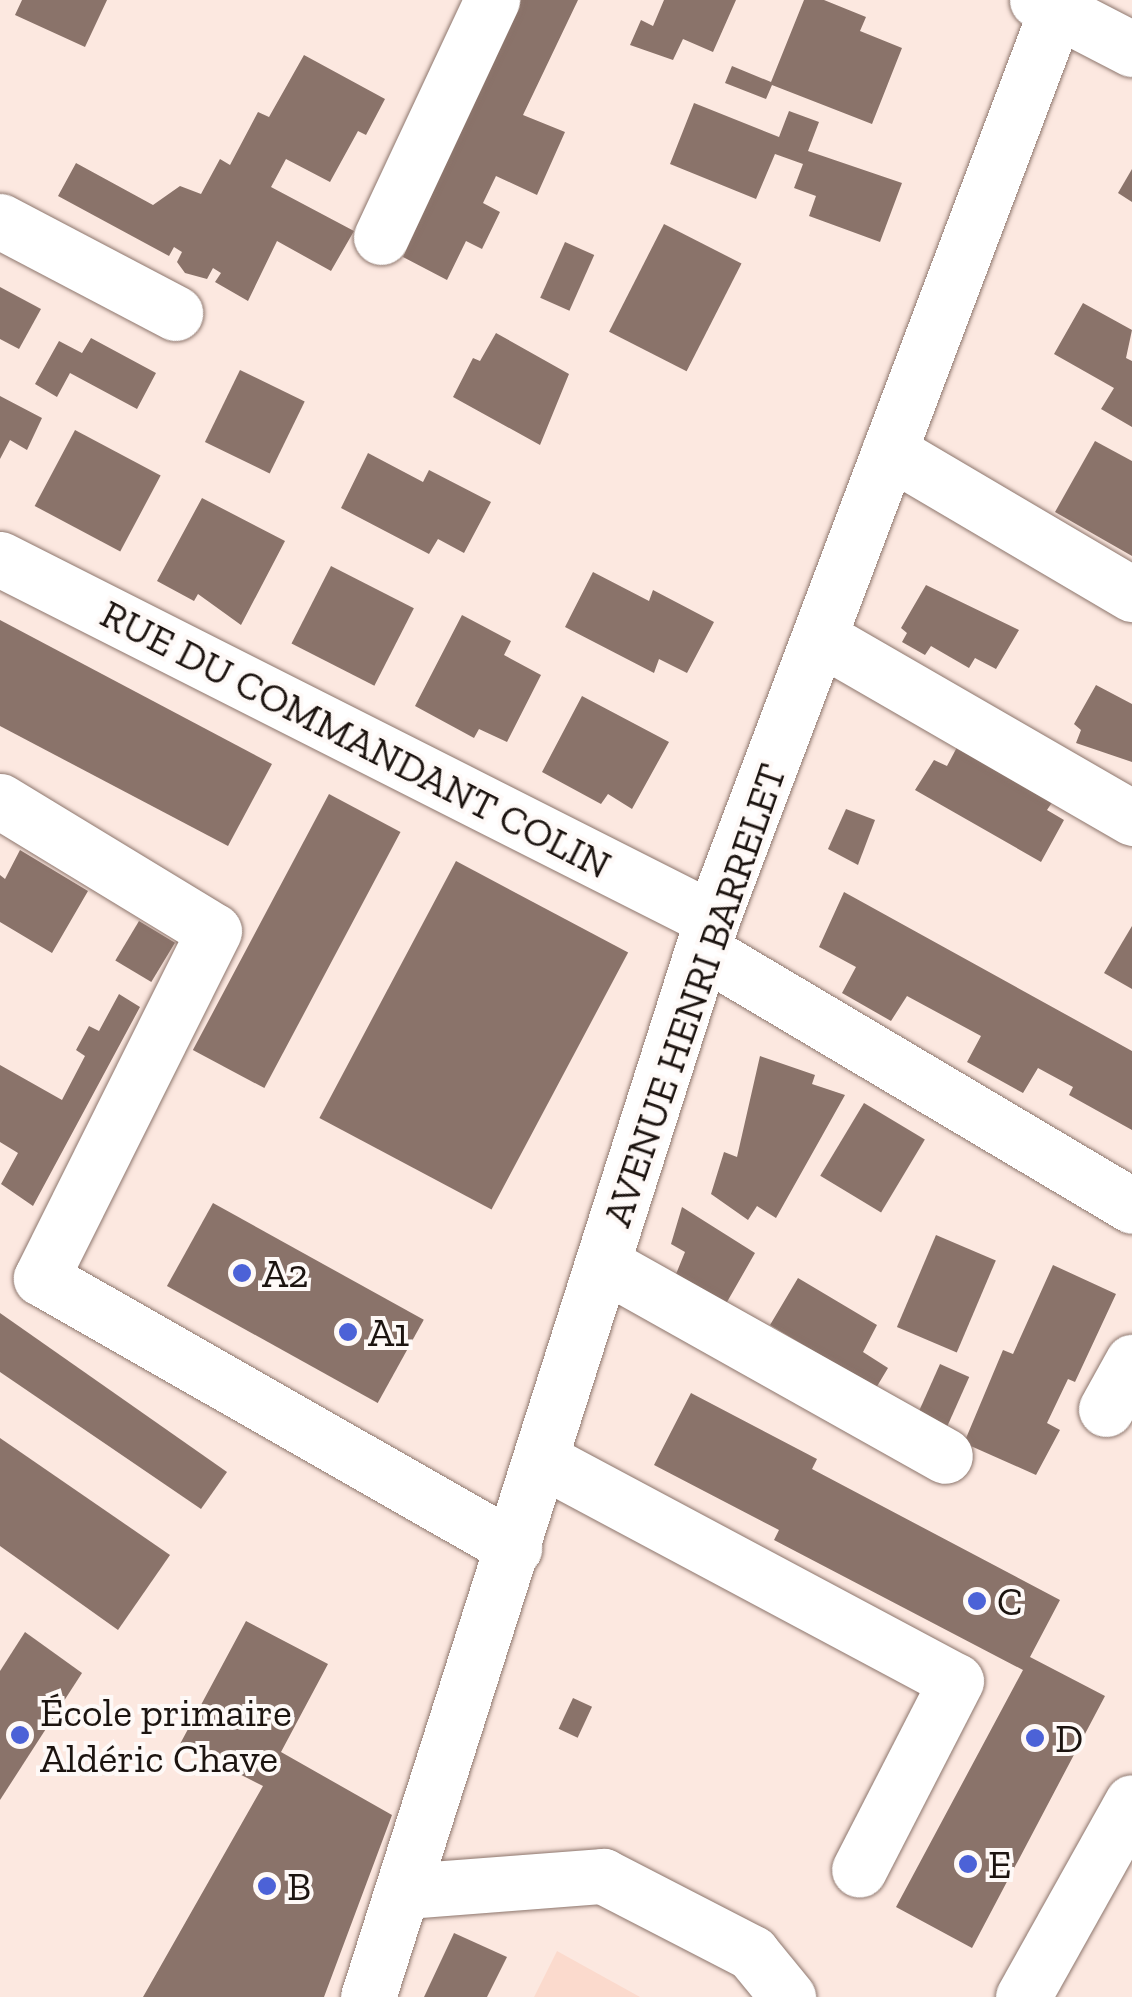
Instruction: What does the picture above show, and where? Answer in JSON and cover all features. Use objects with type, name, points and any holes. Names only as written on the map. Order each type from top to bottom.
[{"type":"street","points":[[381,237],[492,0]]},
{"type":"street","points":[[1051,2],[1132,49]]},
{"type":"street","name":"AVENUE HENRI BARRELET","points":[[368,1997],[406,1891],[708,935],[1051,2]]},
{"type":"street","points":[[0,221],[174,313]]},
{"type":"street","points":[[889,450],[1132,594]]},
{"type":"street","name":"RUE DU COMMANDANT COLIN","points":[[0,559],[708,935],[1132,1206]]},
{"type":"street","points":[[820,637],[1132,818]]},
{"type":"street","points":[[0,802],[214,931],[41,1278],[514,1548]]},
{"type":"street","points":[[604,1264],[945,1456]]},
{"type":"street","points":[[1106,1409],[1132,1362]]},
{"type":"street","points":[[542,1460],[956,1682],[859,1870]]},
{"type":"street","points":[[1023,1997],[1132,1802]]},
{"type":"street","points":[[406,1891],[603,1876],[752,1953],[788,1997]]},
{"type":"shaded area","points":[[557,1951],[640,1997],[534,1997]]},
{"type":"building","points":[[22,0],[107,0],[85,47],[15,15]]},
{"type":"building","points":[[521,0],[578,0],[523,115],[565,132],[537,195],[496,176],[483,203],[500,212],[482,249],[466,241],[447,280],[403,257]]},
{"type":"building","points":[[664,0],[736,0],[713,52],[683,39],[673,60],[630,45],[641,20],[653,26]]},
{"type":"building","points":[[804,0],[824,0],[866,17],[860,31],[902,48],[872,124],[772,85],[766,99],[725,83],[732,66],[771,82]]},
{"type":"building","points":[[304,55],[385,99],[366,135],[358,131],[330,182],[286,159],[271,187],[354,231],[331,271],[277,241],[248,301],[215,282],[221,273],[213,268],[207,279],[185,273],[177,262],[182,252],[174,247],[169,256],[58,196],[76,163],[153,205],[180,186],[201,194],[220,159],[230,165],[258,112],[269,117]]},
{"type":"building","points":[[694,103],[779,137],[789,111],[819,122],[808,151],[902,183],[880,242],[809,216],[816,196],[794,188],[803,164],[775,154],[756,199],[670,164]]},
{"type":"building","points":[[1132,169],[1132,202],[1118,193]]},
{"type":"building","points":[[664,224],[742,263],[687,371],[609,332]]},
{"type":"building","points":[[565,242],[594,255],[569,311],[540,298]]},
{"type":"building","points":[[0,287],[41,309],[19,349],[0,339]]},
{"type":"building","points":[[1083,303],[1132,330],[1126,358],[1132,361],[1132,427],[1101,409],[1114,388],[1054,354]]},
{"type":"building","points":[[496,333],[569,374],[540,445],[453,397],[473,358],[480,361]]},
{"type":"building","points":[[91,338],[156,373],[137,409],[70,373],[57,397],[35,384],[59,341],[82,353]]},
{"type":"building","points":[[240,370],[305,402],[270,473],[205,442]]},
{"type":"building","points":[[0,396],[42,418],[27,450],[10,440],[0,459]]},
{"type":"building","points":[[75,430],[161,476],[120,551],[35,506]]},
{"type":"building","points":[[1095,441],[1132,461],[1132,556],[1055,512]]},
{"type":"building","points":[[368,453],[423,482],[429,470],[491,502],[464,553],[438,539],[429,554],[341,508]]},
{"type":"building","points":[[202,498],[285,541],[241,625],[198,594],[194,601],[157,581]]},
{"type":"building","points":[[331,566],[414,608],[374,686],[292,644]]},
{"type":"building","points":[[593,572],[649,601],[653,590],[714,622],[687,673],[659,659],[654,673],[565,627]]},
{"type":"building","points":[[926,585],[1019,630],[996,669],[975,658],[969,668],[931,646],[925,655],[902,642],[907,633],[901,628]]},
{"type":"building","points":[[462,615],[511,641],[504,655],[541,675],[507,742],[479,729],[474,738],[415,706]]},
{"type":"building","points":[[0,620],[272,764],[228,846],[0,726]]},
{"type":"building","points":[[1096,685],[1132,704],[1132,762],[1076,743],[1081,730],[1074,724]]},
{"type":"building","points":[[582,696],[669,742],[632,809],[608,794],[601,804],[542,772]]},
{"type":"building","points":[[963,736],[1057,795],[1047,810],[1064,820],[1041,862],[915,790],[934,760],[947,766]]},
{"type":"building","points":[[329,794],[401,832],[264,1088],[193,1050]]},
{"type":"building","points":[[846,809],[875,820],[858,865],[828,849]]},
{"type":"building","points":[[20,850],[88,891],[52,953],[0,922],[0,875],[5,879]]},
{"type":"building","points":[[456,861],[628,953],[492,1209],[319,1118]]},
{"type":"building","points":[[844,892],[1132,1051],[1132,1130],[1069,1095],[1073,1087],[1038,1068],[1023,1093],[967,1062],[981,1036],[907,996],[891,1021],[842,993],[856,967],[819,947]]},
{"type":"building","points":[[139,921],[175,943],[151,982],[115,960]]},
{"type":"building","points":[[1132,926],[1132,989],[1104,973]]},
{"type":"building","points":[[119,994],[140,1007],[33,1206],[1,1184],[18,1153],[0,1142],[0,1065],[62,1100],[85,1056],[76,1050],[89,1026],[99,1031]]},
{"type":"building","points":[[760,1056],[815,1075],[812,1084],[845,1095],[776,1218],[757,1206],[748,1220],[711,1194],[724,1152],[737,1157]]},
{"type":"building","points":[[864,1103],[925,1140],[881,1212],[820,1176]]},
{"type":"building","points":[[213,1203],[424,1320],[378,1403],[167,1286]]},
{"type":"building","points":[[682,1207],[755,1253],[723,1309],[674,1279],[685,1252],[671,1244]]},
{"type":"building","points":[[936,1235],[996,1260],[957,1352],[897,1327]]},
{"type":"building","points":[[1053,1265],[1116,1294],[1075,1382],[1068,1379],[1047,1423],[1060,1430],[1036,1475],[964,1443],[1003,1350],[1013,1354]]},
{"type":"building","points":[[798,1278],[877,1325],[863,1352],[888,1368],[876,1388],[770,1325]]},
{"type":"building","points":[[0,1313],[227,1472],[201,1509],[0,1372]]},
{"type":"building","points":[[940,1364],[969,1377],[946,1429],[917,1416]]},
{"type":"building","points":[[691,1393],[817,1459],[812,1469],[1060,1600],[1030,1657],[1105,1696],[972,1948],[896,1907],[1023,1670],[774,1540],[779,1530],[654,1465]]},
{"type":"building","points":[[0,1438],[170,1555],[118,1630],[0,1546]]},
{"type":"building","points":[[246,1621],[328,1664],[281,1752],[392,1815],[324,1997],[143,1997],[263,1786],[180,1744]]},
{"type":"building","name":"École primaire Aldéric Chave","points":[[25,1632],[82,1673],[0,1800],[0,1671]]},
{"type":"building","points":[[573,1698],[592,1707],[578,1738],[559,1729]]},
{"type":"building","points":[[454,1933],[507,1957],[487,1997],[424,1997]]},
{"type":"place","name":"A2","points":[[242,1273]]},
{"type":"place","name":"A1","points":[[348,1332]]},
{"type":"place","name":"C","points":[[977,1601]]},
{"type":"place","name":"École primaire Aldéric Chave","points":[[20,1735]]},
{"type":"place","name":"D","points":[[1035,1738]]},
{"type":"place","name":"E","points":[[968,1864]]},
{"type":"place","name":"B","points":[[267,1886]]}]
